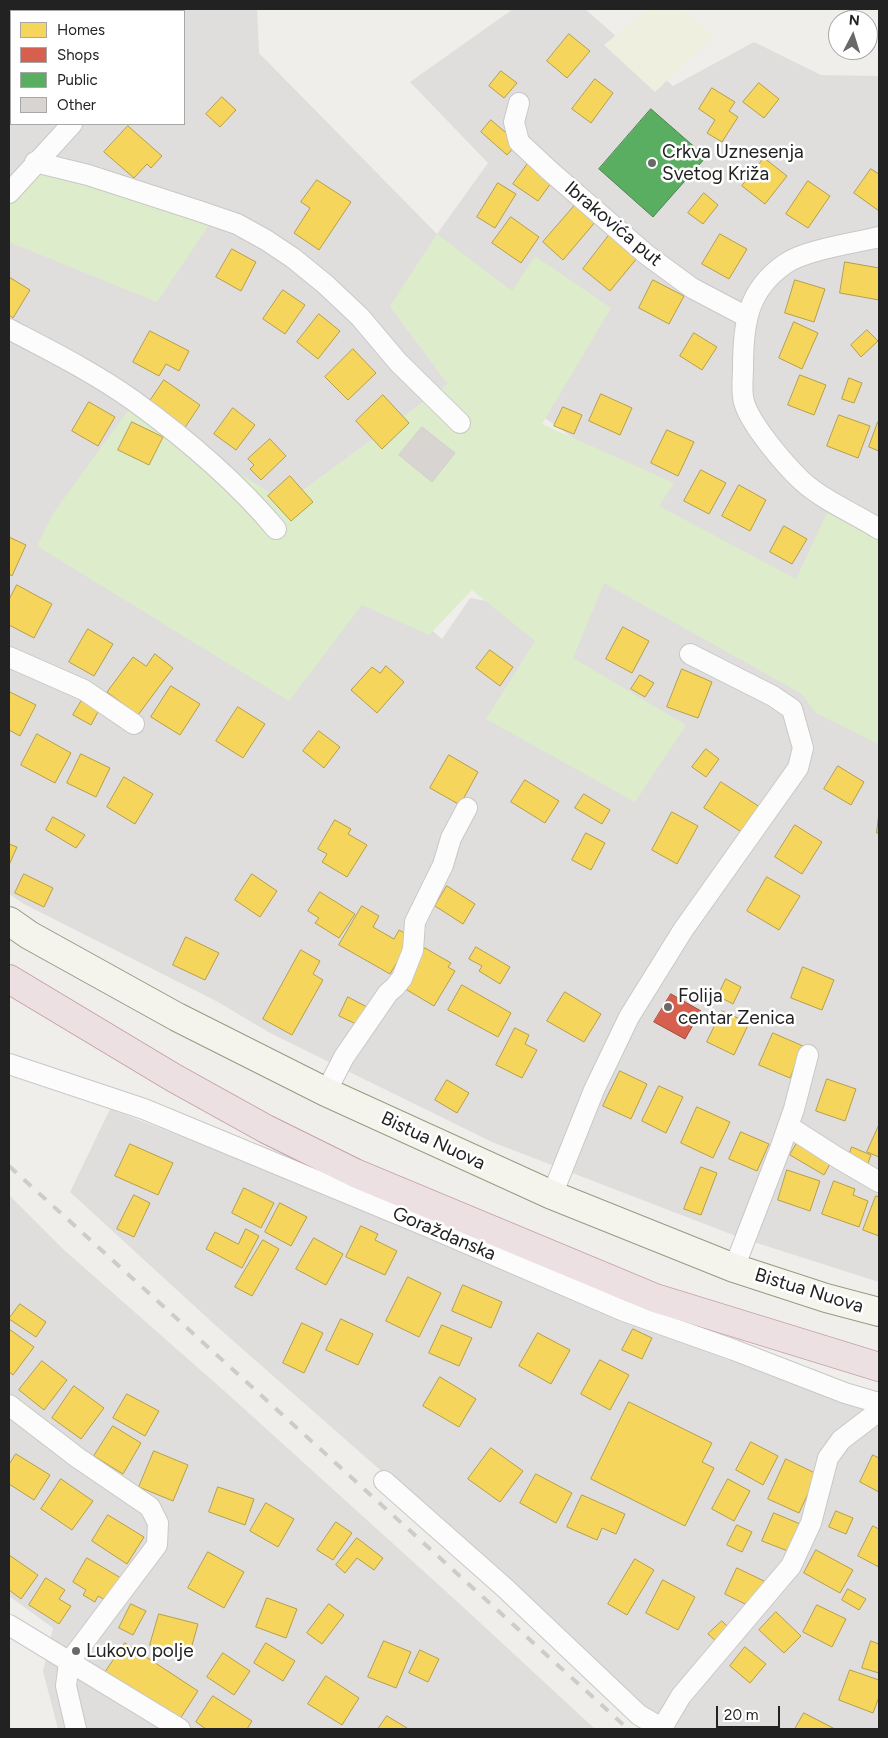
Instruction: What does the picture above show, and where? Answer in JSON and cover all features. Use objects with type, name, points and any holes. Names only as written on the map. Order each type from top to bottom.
[{"type":"highway","points":[[9,979],[174,1078],[266,1129],[355,1173],[655,1298],[879,1367]]},
{"type":"street","name":"Ibrakovića put","points":[[519,103],[514,122],[519,142],[647,255],[692,288],[747,317]]},
{"type":"street","points":[[9,193],[23,169],[71,125]]},
{"type":"street","points":[[23,169],[88,175],[237,224],[266,240],[326,284],[360,317],[398,362],[460,423]]},
{"type":"street","points":[[879,237],[814,252],[786,263],[763,282],[754,297],[747,317],[743,346],[742,388],[744,402],[749,413],[782,459],[803,482],[832,502],[879,529]]},
{"type":"street","points":[[9,329],[82,368],[134,400],[202,455],[258,507],[276,529]]},
{"type":"street","points":[[552,1195],[594,1090],[628,1017],[683,930],[798,768],[803,748],[792,709],[774,696],[690,654]]},
{"type":"street","points":[[9,657],[84,690],[134,724]]},
{"type":"street","points":[[326,1092],[344,1057],[388,993],[402,978],[413,950],[415,922],[443,864],[451,838],[467,808]]},
{"type":"street","name":"Bistua Nuova","points":[[9,921],[29,935],[177,1017],[326,1092],[552,1195],[734,1268],[826,1298],[879,1312]]},
{"type":"street","points":[[734,1268],[788,1126],[808,1055]]},
{"type":"street","name":"Goraždanska","points":[[9,1064],[144,1110],[429,1227],[624,1311],[734,1350],[845,1393],[879,1402]]},
{"type":"street","points":[[788,1126],[879,1182]]},
{"type":"street","points":[[9,1405],[78,1458],[150,1507],[158,1523],[157,1545],[69,1662],[66,1686],[76,1729]]},
{"type":"street","points":[[384,1481],[505,1588],[639,1715],[662,1729],[681,1696],[791,1566],[811,1523],[828,1458],[841,1440],[879,1411]]},
{"type":"street","points":[[9,1625],[180,1729]]},
{"type":"shaded area","points":[[9,9],[257,9],[259,53],[437,234],[488,163],[410,82],[513,9],[585,9],[673,86],[754,42],[821,75],[879,76],[879,1282],[741,1238],[492,1142],[270,1033],[218,1002],[24,904],[9,894]],"holes":[[[390,306],[642,488],[578,618],[470,598],[442,639],[286,503],[448,384]]]},
{"type":"shaded area","points":[[110,1109],[362,1206],[879,1410],[879,1729],[674,1729],[647,1709],[214,1324],[70,1192]]},
{"type":"shaded area","points":[[9,1195],[63,1249],[230,1396],[595,1729],[58,1729],[43,1671],[53,1628],[9,1596]]},
{"type":"green space","points":[[647,9],[681,9],[714,36],[655,92],[604,45]]},
{"type":"green space","points":[[46,172],[209,225],[157,302],[9,242],[9,197],[21,181]]},
{"type":"green space","points":[[437,234],[512,291],[535,256],[611,308],[542,424],[674,483],[659,506],[796,579],[834,498],[879,532],[879,744],[816,713],[802,694],[604,583],[573,658],[686,725],[635,802],[486,719],[535,641],[472,590],[429,635],[362,605],[289,701],[37,546],[52,515],[132,405],[286,503],[448,384],[390,306]]},
{"type":"building: Homes","points":[[92,9],[93,10],[76,10]]},
{"type":"building: Homes","points":[[569,34],[590,51],[567,78],[547,61]]},
{"type":"building: Homes","points":[[501,71],[517,83],[504,98],[489,86]]},
{"type":"building: Homes","points":[[595,79],[613,93],[591,123],[572,109]]},
{"type":"building: Homes","points":[[759,83],[779,99],[764,118],[743,102]]},
{"type":"building: Homes","points":[[712,88],[735,102],[729,111],[738,117],[722,142],[707,133],[715,120],[699,109]]},
{"type":"building: Homes","points":[[222,97],[236,110],[220,127],[206,114]]},
{"type":"building: Homes","points":[[491,120],[518,143],[507,155],[481,132]]},
{"type":"building: Homes","points":[[128,126],[162,156],[151,168],[147,164],[134,178],[104,152]]},
{"type":"building: Homes","points":[[764,158],[787,176],[765,204],[742,186]]},
{"type":"building: Homes","points":[[529,162],[554,179],[538,201],[513,184]]},
{"type":"building: Homes","points":[[871,169],[879,174],[879,211],[854,193]]},
{"type":"building: Homes","points":[[317,180],[351,202],[319,250],[294,233],[310,208],[301,202]]},
{"type":"building: Homes","points":[[808,181],[830,196],[808,228],[786,214]]},
{"type":"building: Homes","points":[[498,183],[516,194],[495,228],[477,217]]},
{"type":"building: Homes","points":[[704,193],[718,205],[703,224],[688,213]]},
{"type":"building: Homes","points":[[576,204],[596,221],[563,260],[543,242]]},
{"type":"building: Homes","points":[[511,217],[539,237],[521,263],[492,243]]},
{"type":"building: Homes","points":[[610,234],[638,257],[610,291],[583,269]]},
{"type":"building: Homes","points":[[720,234],[747,249],[729,279],[702,264]]},
{"type":"building: Homes","points":[[232,249],[256,262],[241,291],[216,277]]},
{"type":"building: Homes","points":[[845,262],[879,268],[879,300],[840,293]]},
{"type":"building: Homes","points":[[9,277],[30,290],[13,318],[9,315]]},
{"type":"building: Homes","points":[[653,280],[684,296],[669,324],[639,308]]},
{"type":"building: Homes","points":[[795,280],[825,289],[814,322],[785,313]]},
{"type":"building: Homes","points":[[283,290],[305,305],[285,334],[263,319]]},
{"type":"building: Homes","points":[[319,314],[340,331],[318,359],[297,342]]},
{"type":"building: Homes","points":[[794,322],[818,333],[802,369],[779,358]]},
{"type":"building: Homes","points":[[867,330],[878,341],[861,357],[851,345]]},
{"type":"building: Homes","points":[[150,331],[189,351],[179,371],[166,364],[159,376],[133,362]]},
{"type":"building: Homes","points":[[694,333],[717,347],[702,370],[680,356]]},
{"type":"building: Homes","points":[[353,349],[376,373],[348,400],[325,377]]},
{"type":"building: Homes","points":[[800,375],[826,385],[814,415],[788,405]]},
{"type":"building: Homes","points":[[849,378],[862,383],[854,403],[842,399]]},
{"type":"building: Homes","points":[[164,380],[200,405],[184,429],[148,404]]},
{"type":"building: Homes","points":[[601,394],[632,408],[620,435],[589,421]]},
{"type":"building: Homes","points":[[383,395],[409,423],[382,449],[356,421]]},
{"type":"building: Homes","points":[[89,402],[115,417],[98,446],[72,431]]},
{"type":"building: Homes","points":[[563,407],[582,415],[574,434],[554,426]]},
{"type":"building: Homes","points":[[233,408],[255,425],[236,450],[214,434]]},
{"type":"building: Homes","points":[[839,415],[870,426],[858,458],[827,446]]},
{"type":"building: Homes","points":[[132,422],[163,437],[149,465],[118,450]]},
{"type":"building: Homes","points":[[879,422],[879,451],[869,447]]},
{"type":"building: Homes","points":[[667,430],[694,442],[678,476],[651,463]]},
{"type":"building: Homes","points":[[270,439],[286,456],[261,480],[250,469],[254,465],[248,459]]},
{"type":"building: Homes","points":[[701,470],[726,483],[709,514],[684,501]]},
{"type":"building: Homes","points":[[290,476],[313,502],[291,521],[268,496]]},
{"type":"building: Homes","points":[[739,485],[766,500],[750,531],[722,516]]},
{"type":"building: Homes","points":[[784,526],[807,539],[792,564],[770,552]]},
{"type":"building: Homes","points":[[9,537],[26,545],[12,576],[9,574]]},
{"type":"building: Homes","points":[[17,585],[52,604],[34,638],[9,625],[9,600]]},
{"type":"building: Homes","points":[[623,627],[649,641],[632,673],[606,659]]},
{"type":"building: Homes","points":[[88,629],[113,644],[94,676],[69,662]]},
{"type":"building: Homes","points":[[490,650],[513,667],[500,686],[476,668]]},
{"type":"building: Homes","points":[[155,654],[173,668],[138,715],[107,692],[133,657],[146,666]]},
{"type":"building: Homes","points":[[386,666],[404,682],[377,713],[351,690],[372,667],[380,673]]},
{"type":"building: Homes","points":[[682,669],[712,682],[698,718],[667,707]]},
{"type":"building: Homes","points":[[640,675],[654,683],[645,697],[631,689]]},
{"type":"building: Homes","points":[[171,686],[200,704],[180,735],[151,717]]},
{"type":"building: Homes","points":[[10,692],[36,705],[20,736],[9,730]]},
{"type":"building: Homes","points":[[82,700],[99,710],[91,725],[73,715]]},
{"type":"building: Homes","points":[[238,707],[265,724],[243,758],[216,741]]},
{"type":"building: Homes","points":[[319,731],[340,747],[324,768],[303,751]]},
{"type":"building: Homes","points":[[37,734],[71,753],[55,783],[21,765]]},
{"type":"building: Homes","points":[[706,749],[719,759],[706,777],[692,767]]},
{"type":"building: Homes","points":[[81,754],[110,768],[96,797],[67,783]]},
{"type":"building: Homes","points":[[449,755],[478,772],[460,805],[430,788]]},
{"type":"building: Homes","points":[[838,766],[864,782],[851,805],[824,789]]},
{"type":"building: Homes","points":[[124,777],[153,794],[135,824],[107,807]]},
{"type":"building: Homes","points":[[525,780],[559,801],[545,823],[511,802]]},
{"type":"building: Homes","points":[[721,782],[760,807],[743,833],[704,808]]},
{"type":"building: Homes","points":[[584,794],[610,810],[602,824],[575,808]]},
{"type":"building: Homes","points":[[672,812],[698,826],[677,864],[652,850]]},
{"type":"building: Homes","points":[[879,813],[879,833],[877,833]]},
{"type":"building: Homes","points":[[53,817],[85,835],[76,848],[46,830]]},
{"type":"building: Homes","points":[[335,820],[351,829],[348,834],[367,845],[347,877],[322,862],[327,854],[318,849]]},
{"type":"building: Homes","points":[[795,825],[822,842],[802,874],[775,857]]},
{"type":"building: Homes","points":[[586,833],[605,843],[591,870],[572,860]]},
{"type":"building: Homes","points":[[9,844],[17,847],[9,865]]},
{"type":"building: Homes","points":[[24,874],[53,888],[44,907],[15,893]]},
{"type":"building: Homes","points":[[252,874],[277,891],[260,917],[235,900]]},
{"type":"building: Homes","points":[[767,877],[800,896],[779,930],[747,911]]},
{"type":"building: Homes","points":[[447,886],[475,904],[463,924],[435,906]]},
{"type":"building: Homes","points":[[320,892],[355,914],[339,938],[315,923],[319,918],[308,911]]},
{"type":"building: Homes","points":[[362,906],[379,916],[373,927],[394,939],[399,930],[412,937],[390,974],[339,945]]},
{"type":"building: Homes","points":[[186,937],[219,953],[205,980],[173,965]]},
{"type":"building: Homes","points":[[476,947],[510,967],[500,984],[479,971],[482,966],[469,959]]},
{"type":"building: Homes","points":[[425,948],[451,963],[448,967],[455,971],[434,1006],[402,987]]},
{"type":"building: Homes","points":[[301,950],[320,961],[313,974],[323,980],[292,1035],[263,1019]]},
{"type":"building: Homes","points":[[803,967],[834,980],[822,1010],[791,998]]},
{"type":"building: Homes","points":[[726,979],[741,987],[733,1004],[718,996]]},
{"type":"building: Homes","points":[[462,985],[511,1013],[498,1037],[448,1010]]},
{"type":"building: Homes","points":[[565,992],[601,1014],[584,1042],[547,1021]]},
{"type":"building: Homes","points":[[348,997],[367,1007],[358,1025],[339,1016]]},
{"type":"building: Homes","points":[[722,1011],[749,1023],[734,1055],[707,1042]]},
{"type":"building: Homes","points":[[515,1028],[529,1035],[525,1044],[537,1050],[522,1078],[496,1065]]},
{"type":"building: Homes","points":[[773,1033],[803,1046],[790,1078],[759,1065]]},
{"type":"building: Homes","points":[[620,1071],[647,1084],[631,1119],[603,1106]]},
{"type":"building: Homes","points":[[827,1079],[856,1089],[845,1121],[816,1111]]},
{"type":"building: Homes","points":[[447,1080],[469,1093],[457,1113],[435,1100]]},
{"type":"building: Homes","points":[[659,1086],[683,1097],[666,1133],[642,1121]]},
{"type":"building: Homes","points":[[697,1107],[730,1122],[713,1158],[681,1143]]},
{"type":"building: Homes","points":[[879,1125],[879,1157],[867,1152]]},
{"type":"building: Homes","points":[[741,1132],[769,1144],[757,1171],[729,1159]]},
{"type":"building: Homes","points":[[797,1143],[831,1162],[824,1175],[790,1155]]},
{"type":"building: Homes","points":[[130,1144],[173,1163],[158,1195],[115,1176]]},
{"type":"building: Homes","points":[[852,1147],[871,1155],[867,1166],[848,1158]]},
{"type":"building: Homes","points":[[701,1167],[717,1173],[701,1215],[684,1209]]},
{"type":"building: Homes","points":[[787,1170],[820,1181],[810,1211],[778,1200]]},
{"type":"building: Homes","points":[[834,1181],[855,1189],[853,1195],[868,1201],[859,1227],[822,1214]]},
{"type":"building: Homes","points":[[244,1188],[274,1203],[261,1228],[232,1213]]},
{"type":"building: Homes","points":[[134,1195],[150,1203],[134,1237],[117,1229]]},
{"type":"building: Homes","points":[[876,1196],[879,1197],[879,1236],[863,1230]]},
{"type":"building: Homes","points":[[280,1203],[307,1217],[291,1246],[265,1232]]},
{"type":"building: Homes","points":[[361,1226],[378,1234],[375,1240],[397,1251],[385,1275],[346,1257]]},
{"type":"building: Homes","points":[[246,1229],[259,1236],[242,1268],[206,1249],[215,1232],[238,1244]]},
{"type":"building: Homes","points":[[314,1238],[343,1254],[326,1285],[296,1269]]},
{"type":"building: Homes","points":[[263,1240],[279,1249],[252,1296],[235,1287]]},
{"type":"building: Homes","points":[[408,1277],[441,1293],[419,1337],[386,1321]]},
{"type":"building: Homes","points":[[463,1285],[502,1302],[491,1328],[452,1311]]},
{"type":"building: Homes","points":[[20,1304],[46,1322],[36,1337],[9,1319]]},
{"type":"building: Homes","points":[[341,1319],[373,1334],[358,1365],[326,1350]]},
{"type":"building: Homes","points":[[302,1323],[323,1333],[304,1373],[283,1363]]},
{"type":"building: Homes","points":[[442,1325],[472,1338],[459,1366],[429,1353]]},
{"type":"building: Homes","points":[[9,1329],[34,1347],[13,1375],[9,1372]]},
{"type":"building: Homes","points":[[633,1329],[652,1338],[642,1359],[622,1350]]},
{"type":"building: Homes","points":[[538,1333],[570,1350],[551,1384],[519,1366]]},
{"type":"building: Homes","points":[[600,1360],[629,1375],[610,1410],[581,1394]]},
{"type":"building: Homes","points":[[42,1361],[67,1380],[44,1410],[19,1390]]},
{"type":"building: Homes","points":[[440,1377],[476,1399],[459,1427],[423,1406]]},
{"type":"building: Homes","points":[[74,1386],[104,1408],[81,1439],[52,1418]]},
{"type":"building: Homes","points":[[127,1394],[159,1411],[145,1436],[113,1418]]},
{"type":"building: Homes","points":[[629,1402],[712,1443],[702,1462],[714,1468],[685,1526],[591,1479]]},
{"type":"building: Homes","points":[[113,1426],[141,1443],[123,1474],[94,1456]]},
{"type":"building: Homes","points":[[751,1442],[778,1456],[763,1485],[736,1470]]},
{"type":"building: Homes","points":[[491,1448],[523,1471],[500,1502],[468,1479]]},
{"type":"building: Homes","points":[[154,1451],[188,1465],[173,1501],[139,1487]]},
{"type":"building: Homes","points":[[16,1454],[50,1475],[34,1500],[9,1484],[9,1465]]},
{"type":"building: Homes","points":[[873,1455],[879,1458],[879,1492],[860,1482]]},
{"type":"building: Homes","points":[[786,1459],[817,1474],[799,1513],[768,1499]]},
{"type":"building: Homes","points":[[536,1474],[572,1493],[556,1523],[520,1503]]},
{"type":"building: Homes","points":[[61,1479],[93,1501],[72,1530],[41,1509]]},
{"type":"building: Homes","points":[[728,1479],[750,1491],[734,1521],[712,1509]]},
{"type":"building: Homes","points":[[218,1487],[254,1499],[245,1525],[209,1512]]},
{"type":"building: Homes","points":[[582,1495],[625,1514],[616,1534],[602,1528],[597,1540],[567,1527]]},
{"type":"building: Homes","points":[[266,1503],[294,1519],[278,1547],[250,1531]]},
{"type":"building: Homes","points":[[836,1511],[853,1518],[846,1534],[829,1527]]},
{"type":"building: Homes","points":[[774,1513],[805,1526],[793,1553],[762,1541]]},
{"type":"building: Homes","points":[[108,1515],[144,1537],[127,1564],[92,1541]]},
{"type":"building: Homes","points":[[336,1522],[352,1533],[333,1560],[317,1550]]},
{"type":"building: Homes","points":[[737,1525],[752,1532],[742,1552],[727,1545]]},
{"type":"building: Homes","points":[[873,1526],[879,1529],[879,1567],[858,1556]]},
{"type":"building: Homes","points":[[357,1538],[383,1558],[374,1570],[357,1558],[345,1573],[336,1565]]},
{"type":"building: Homes","points":[[816,1550],[853,1570],[840,1593],[804,1573]]},
{"type":"building: Homes","points":[[208,1552],[244,1572],[224,1608],[188,1588]]},
{"type":"building: Homes","points":[[9,1555],[38,1575],[21,1599],[9,1590]]},
{"type":"building: Homes","points":[[87,1558],[121,1578],[107,1601],[98,1596],[95,1602],[83,1595],[86,1590],[73,1582]]},
{"type":"building: Homes","points":[[635,1559],[654,1570],[627,1615],[608,1604]]},
{"type":"building: Homes","points":[[737,1568],[764,1581],[751,1607],[725,1594]]},
{"type":"building: Homes","points":[[46,1578],[65,1590],[59,1599],[71,1606],[59,1624],[29,1605]]},
{"type":"building: Homes","points":[[663,1580],[695,1597],[678,1630],[646,1613]]},
{"type":"building: Homes","points":[[848,1589],[866,1599],[859,1610],[842,1600]]},
{"type":"building: Homes","points":[[267,1598],[297,1609],[286,1638],[256,1627]]},
{"type":"building: Homes","points":[[131,1604],[146,1611],[133,1635],[119,1628]]},
{"type":"building: Homes","points":[[329,1604],[344,1615],[322,1644],[307,1633]]},
{"type":"building: Homes","points":[[817,1605],[846,1619],[832,1647],[803,1632]]},
{"type":"building: Homes","points":[[776,1612],[801,1636],[784,1653],[759,1630]]},
{"type":"building: Homes","points":[[159,1614],[198,1624],[189,1656],[150,1645]]},
{"type":"building: Homes","points":[[722,1621],[730,1629],[717,1642],[708,1634]]},
{"type":"building: Homes","points":[[384,1641],[411,1652],[396,1688],[368,1677]]},
{"type":"building: Homes","points":[[871,1641],[879,1644],[879,1673],[862,1668]]},
{"type":"building: Homes","points":[[125,1643],[198,1691],[178,1722],[104,1674]]},
{"type":"building: Homes","points":[[266,1643],[295,1661],[283,1681],[254,1663]]},
{"type":"building: Homes","points":[[745,1647],[766,1664],[750,1683],[730,1666]]},
{"type":"building: Homes","points":[[420,1650],[439,1659],[428,1682],[409,1673]]},
{"type":"building: Homes","points":[[223,1653],[250,1671],[234,1695],[207,1677]]},
{"type":"building: Homes","points":[[850,1670],[879,1680],[879,1697],[873,1713],[839,1700]]},
{"type":"building: Homes","points":[[326,1676],[359,1698],[342,1725],[308,1704]]},
{"type":"building: Homes","points":[[213,1696],[252,1721],[247,1729],[206,1729],[196,1722]]},
{"type":"building: Homes","points":[[804,1713],[835,1729],[795,1729]]},
{"type":"building: Homes","points":[[387,1716],[407,1728],[378,1729]]},
{"type":"building: Shops","points":[[671,994],[701,1011],[685,1039],[654,1022]]},
{"type":"building: Public","name":"Crkva Uznesenja Svetog Križa","points":[[651,109],[706,157],[653,217],[599,169]]},
{"type":"building: Other","points":[[422,427],[455,453],[432,482],[399,455]]},
{"type":"railway","points":[[9,1166],[628,1729]]},
{"type":"place","name":"Crkva Uznesenja Svetog Križa","points":[[652,163]]},
{"type":"place","name":"Folija centar Zenica","points":[[668,1007]]},
{"type":"place","name":"Lukovo polje","points":[[76,1651]]}]
